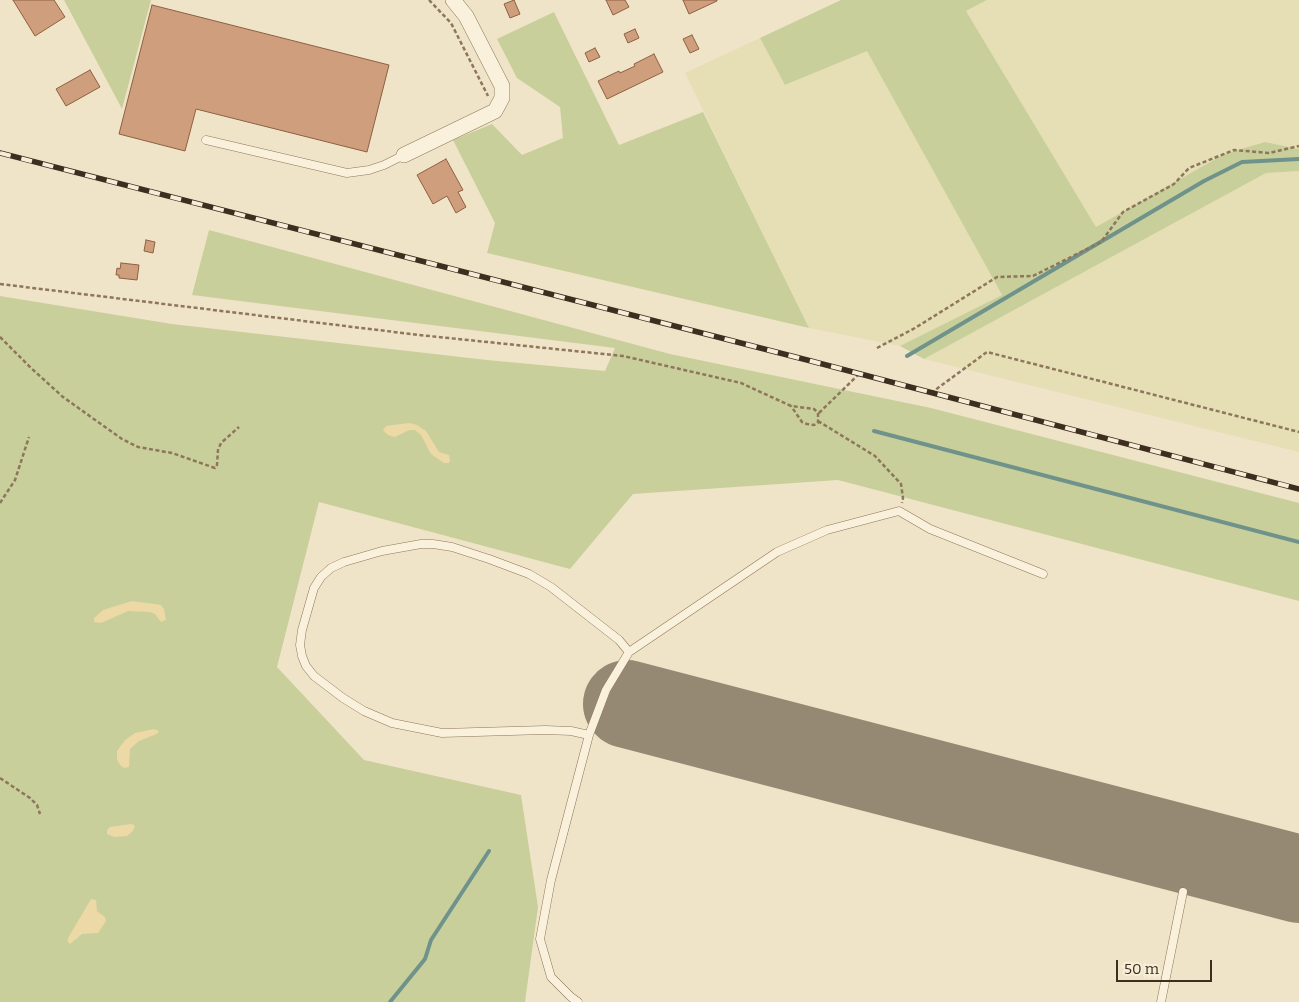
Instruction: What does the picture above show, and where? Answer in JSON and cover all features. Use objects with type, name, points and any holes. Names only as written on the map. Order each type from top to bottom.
[{"type":"street","points":[[404,155],[495,110],[502,98],[502,86],[466,16],[453,0]]},
{"type":"lane","points":[[206,140],[347,173],[369,170],[404,155]]},
{"type":"lane","points":[[578,1002],[570,997],[551,977],[540,939],[551,880],[589,735],[606,690],[629,652],[777,552],[827,530],[899,511],[930,529],[1043,574]]},
{"type":"lane","points":[[589,735],[571,731],[544,730],[442,733],[392,723],[364,711],[314,676],[306,666],[302,656],[302,630],[314,588],[321,577],[331,568],[344,562],[382,551],[421,544],[452,547],[489,558],[529,574],[551,587],[619,640],[629,652]]},
{"type":"lane","points":[[1161,1002],[1183,892]]},
{"type":"path","points":[[429,0],[450,22],[495,110]]},
{"type":"path","points":[[878,348],[915,328],[997,277],[1033,276],[1101,242],[1124,212],[1174,184],[1189,168],[1234,150],[1269,154],[1299,146]]},
{"type":"path","points":[[0,284],[419,335],[623,356],[741,382],[791,406],[814,409],[818,413]]},
{"type":"path","points":[[0,336],[63,397],[122,439],[138,447],[172,453],[215,468],[221,442],[239,427]]},
{"type":"path","points":[[931,393],[987,352],[1299,432]]},
{"type":"path","points":[[791,406],[802,422],[814,425],[818,421],[818,413],[859,374]]},
{"type":"path","points":[[818,421],[875,456],[901,484],[904,498],[899,511]]},
{"type":"path","points":[[0,503],[15,480],[29,437]]},
{"type":"path","points":[[0,778],[30,798],[40,814]]},
{"type":"shaded area","points":[[987,0],[1299,0],[1299,149],[1265,142],[1224,154],[1096,227],[966,11]]},
{"type":"shaded area","points":[[760,38],[786,85],[867,50],[1002,295],[900,346],[809,328],[685,73]]},
{"type":"shaded area","points":[[1299,171],[1299,452],[924,359],[1266,173]]},
{"type":"green space","points":[[64,0],[151,0],[122,109]]},
{"type":"green space","points":[[841,0],[987,0],[966,11],[1096,227],[1224,154],[1265,142],[1299,149],[1299,171],[1266,173],[924,359],[900,346],[1002,295],[867,51],[785,85],[760,38]]},
{"type":"green space","points":[[554,12],[619,145],[703,112],[809,328],[487,253],[495,223],[453,140],[492,124],[522,155],[563,138],[560,107],[517,78],[497,39]]},
{"type":"green space","points":[[209,230],[670,354],[931,408],[1299,503],[1299,601],[838,480],[633,494],[570,569],[319,502],[277,667],[364,760],[521,795],[538,907],[525,1002],[0,1002],[0,296],[172,324],[487,360],[605,371],[615,348],[192,295]]},
{"type":"sand","points":[[409,423],[417,425],[426,431],[439,452],[449,455],[449,463],[444,463],[431,454],[421,435],[415,430],[409,430],[395,437],[388,435],[383,430],[386,426]]},
{"type":"sand","points":[[132,601],[161,605],[164,609],[166,620],[161,622],[155,614],[150,612],[128,611],[101,623],[94,622],[94,618],[103,610]]},
{"type":"sand","points":[[154,729],[159,731],[157,734],[139,741],[130,749],[129,767],[124,768],[120,765],[117,759],[117,751],[125,740],[135,733]]},
{"type":"sand","points":[[131,824],[135,827],[127,836],[114,837],[107,834],[107,830],[110,827]]},
{"type":"sand","points":[[91,899],[96,900],[97,911],[105,917],[106,921],[98,933],[82,934],[70,944],[68,938]]},
{"type":"building","points":[[13,0],[54,0],[65,17],[35,36]]},
{"type":"building","points":[[514,0],[520,14],[510,18],[504,4]]},
{"type":"building","points":[[606,0],[625,0],[629,7],[613,15]]},
{"type":"building","points":[[683,0],[717,0],[717,1],[689,14]]},
{"type":"building","points":[[152,5],[389,65],[367,152],[196,109],[185,151],[119,134]]},
{"type":"building","points":[[635,29],[639,38],[628,43],[624,34]]},
{"type":"building","points":[[692,35],[699,49],[690,53],[683,39]]},
{"type":"building","points":[[595,48],[600,57],[589,62],[585,53]]},
{"type":"building","points":[[654,54],[663,72],[607,99],[598,81],[635,66],[634,64]]},
{"type":"building","points":[[90,70],[100,87],[66,106],[56,89]]},
{"type":"building","points":[[446,159],[463,190],[458,192],[466,207],[456,213],[447,196],[433,204],[417,175]]},
{"type":"building","points":[[146,240],[155,242],[153,253],[144,251]]},
{"type":"building","points":[[121,263],[139,265],[137,280],[119,278],[119,275],[116,275],[117,268],[120,269]]},
{"type":"waterway","points":[[907,356],[1204,181],[1242,162],[1299,159]]},
{"type":"waterway","points":[[874,431],[1299,542]]},
{"type":"waterway","points":[[390,1002],[425,959],[431,940],[489,851]]},
{"type":"runway","points":[[627,704],[1299,879]]},
{"type":"railway","points":[[0,153],[811,361],[1299,489]]}]
